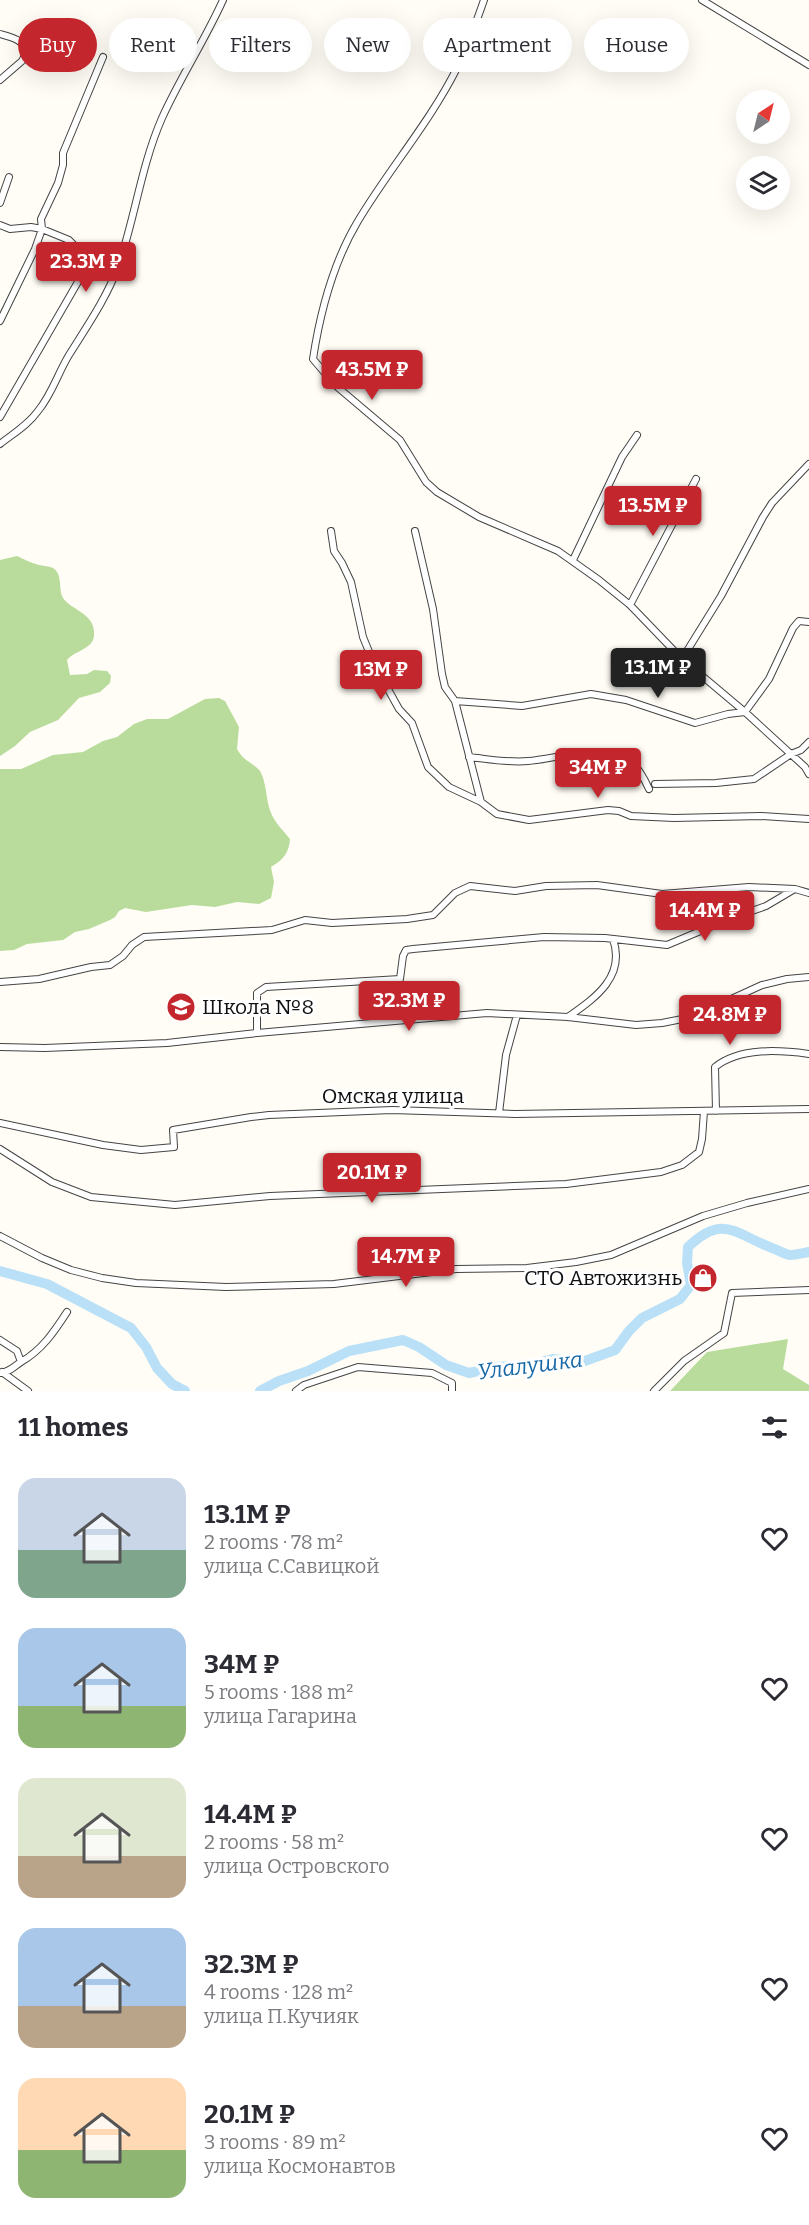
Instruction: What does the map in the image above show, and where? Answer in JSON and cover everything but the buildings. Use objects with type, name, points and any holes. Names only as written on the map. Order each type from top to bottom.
[{"type":"street","points":[[0,444],[23,427],[39,411],[57,381],[68,356],[99,309],[124,250],[139,190],[162,118],[223,0]]},
{"type":"street","points":[[484,0],[458,68],[357,222],[342,254],[328,294],[313,359],[334,385],[400,440],[426,482],[437,492],[479,517],[534,540],[573,560],[630,605],[682,659],[745,712],[805,767],[809,774]]},
{"type":"street","points":[[702,0],[809,65]]},
{"type":"street","points":[[0,34],[21,42],[26,46],[27,52],[22,61],[0,80]]},
{"type":"street","points":[[0,321],[35,249],[42,229],[41,219],[61,174],[63,153],[103,57]]},
{"type":"street","points":[[0,203],[9,177]]},
{"type":"street","points":[[0,225],[10,229],[31,226],[42,229],[69,240],[90,261],[0,417]]},
{"type":"street","points":[[573,560],[622,457],[637,435]]},
{"type":"street","points":[[682,659],[721,596],[772,503],[809,464]]},
{"type":"street","points":[[630,605],[696,479]]},
{"type":"street","points":[[331,531],[334,551],[351,582],[363,637],[374,664],[399,710],[412,723],[428,767],[449,787],[481,802],[497,814],[529,820],[608,810],[619,811],[631,816],[674,818],[761,816],[809,819]]},
{"type":"street","points":[[415,531],[433,609],[445,687],[455,701],[481,802]]},
{"type":"street","points":[[455,701],[522,706],[591,694],[626,700],[695,723],[745,712],[769,679],[793,628],[799,621],[809,622]]},
{"type":"street","points":[[655,784],[716,783],[754,779],[791,754],[801,750],[809,742]]},
{"type":"street","points":[[469,757],[528,762],[574,754],[612,753],[628,760],[642,774],[649,789]]},
{"type":"street","points":[[0,982],[39,979],[110,965],[123,956],[132,945],[144,938],[272,930],[305,920],[332,923],[379,922],[433,915],[455,893],[470,886],[515,891],[546,886],[597,885],[662,894],[749,887],[795,889],[809,893]]},
{"type":"street","points":[[257,1033],[257,993],[266,987],[400,979],[406,950],[544,937],[613,939],[667,945],[766,906],[795,889]]},
{"type":"street","points":[[568,1017],[592,1001],[604,989],[612,974],[617,951],[613,939]]},
{"type":"street","points":[[0,1047],[45,1048],[167,1043],[487,1013],[568,1017],[636,1025],[662,1023],[692,1017],[762,985],[809,977]]},
{"type":"street","points":[[499,1113],[507,1055],[517,1015]]},
{"type":"street","points":[[716,1111],[715,1067],[720,1063],[739,1055],[757,1052],[782,1050],[809,1054]]},
{"type":"street","name":"Омская улица","points":[[0,1123],[103,1145],[141,1150],[174,1147],[173,1130],[251,1117],[392,1110],[499,1113],[809,1109]]},
{"type":"street","points":[[0,1149],[51,1182],[91,1197],[165,1204],[270,1196],[566,1184],[661,1172],[682,1165],[699,1152],[704,1111]]},
{"type":"street","points":[[0,1236],[71,1270],[136,1283],[226,1287],[334,1284],[456,1269],[527,1268],[611,1255],[703,1216],[809,1189]]},
{"type":"street","points":[[654,1391],[684,1361],[724,1333],[732,1293],[809,1290]]},
{"type":"street","points":[[1,1372],[9,1372],[47,1342],[67,1312]]},
{"type":"street","points":[[0,1340],[17,1351],[21,1362]]},
{"type":"street","points":[[296,1391],[304,1385],[348,1369],[368,1367],[432,1373],[452,1383],[452,1391]]},
{"type":"street","points":[[1,1372],[28,1391]]},
{"type":"green space","points":[[17,556],[51,567],[56,571],[63,598],[87,617],[94,628],[93,640],[90,644],[67,660],[70,675],[87,674],[94,670],[107,671],[111,676],[110,683],[100,692],[79,698],[58,720],[30,732],[0,756],[0,560]]},
{"type":"green space","points":[[219,698],[225,701],[239,727],[237,749],[260,771],[264,779],[270,812],[290,839],[285,856],[271,867],[274,882],[271,898],[259,904],[237,902],[215,907],[192,905],[146,912],[125,908],[110,920],[75,932],[63,940],[27,944],[14,950],[0,951],[0,769],[21,769],[53,755],[83,752],[103,741],[117,737],[134,724],[147,719],[168,719],[205,699]]},
{"type":"green space","points":[[788,1339],[783,1369],[809,1385],[809,1391],[670,1391],[707,1352]]},
{"type":"waterway","name":"Улалушка","points":[[260,1391],[349,1351],[403,1340],[419,1347],[446,1365],[469,1373],[496,1367],[529,1365],[553,1359],[582,1362],[615,1350],[642,1318],[680,1299],[691,1285],[687,1263],[688,1247],[711,1231],[729,1230],[790,1255],[809,1252]]},
{"type":"waterway","name":"Улалушка","points":[[0,1271],[47,1284],[131,1328],[146,1347],[157,1368],[172,1384],[185,1391]]},
{"type":"place","name":"Школа №8","points":[[181,1007]]},
{"type":"place","name":"СТО Автожизнь","points":[[703,1278]]}]
